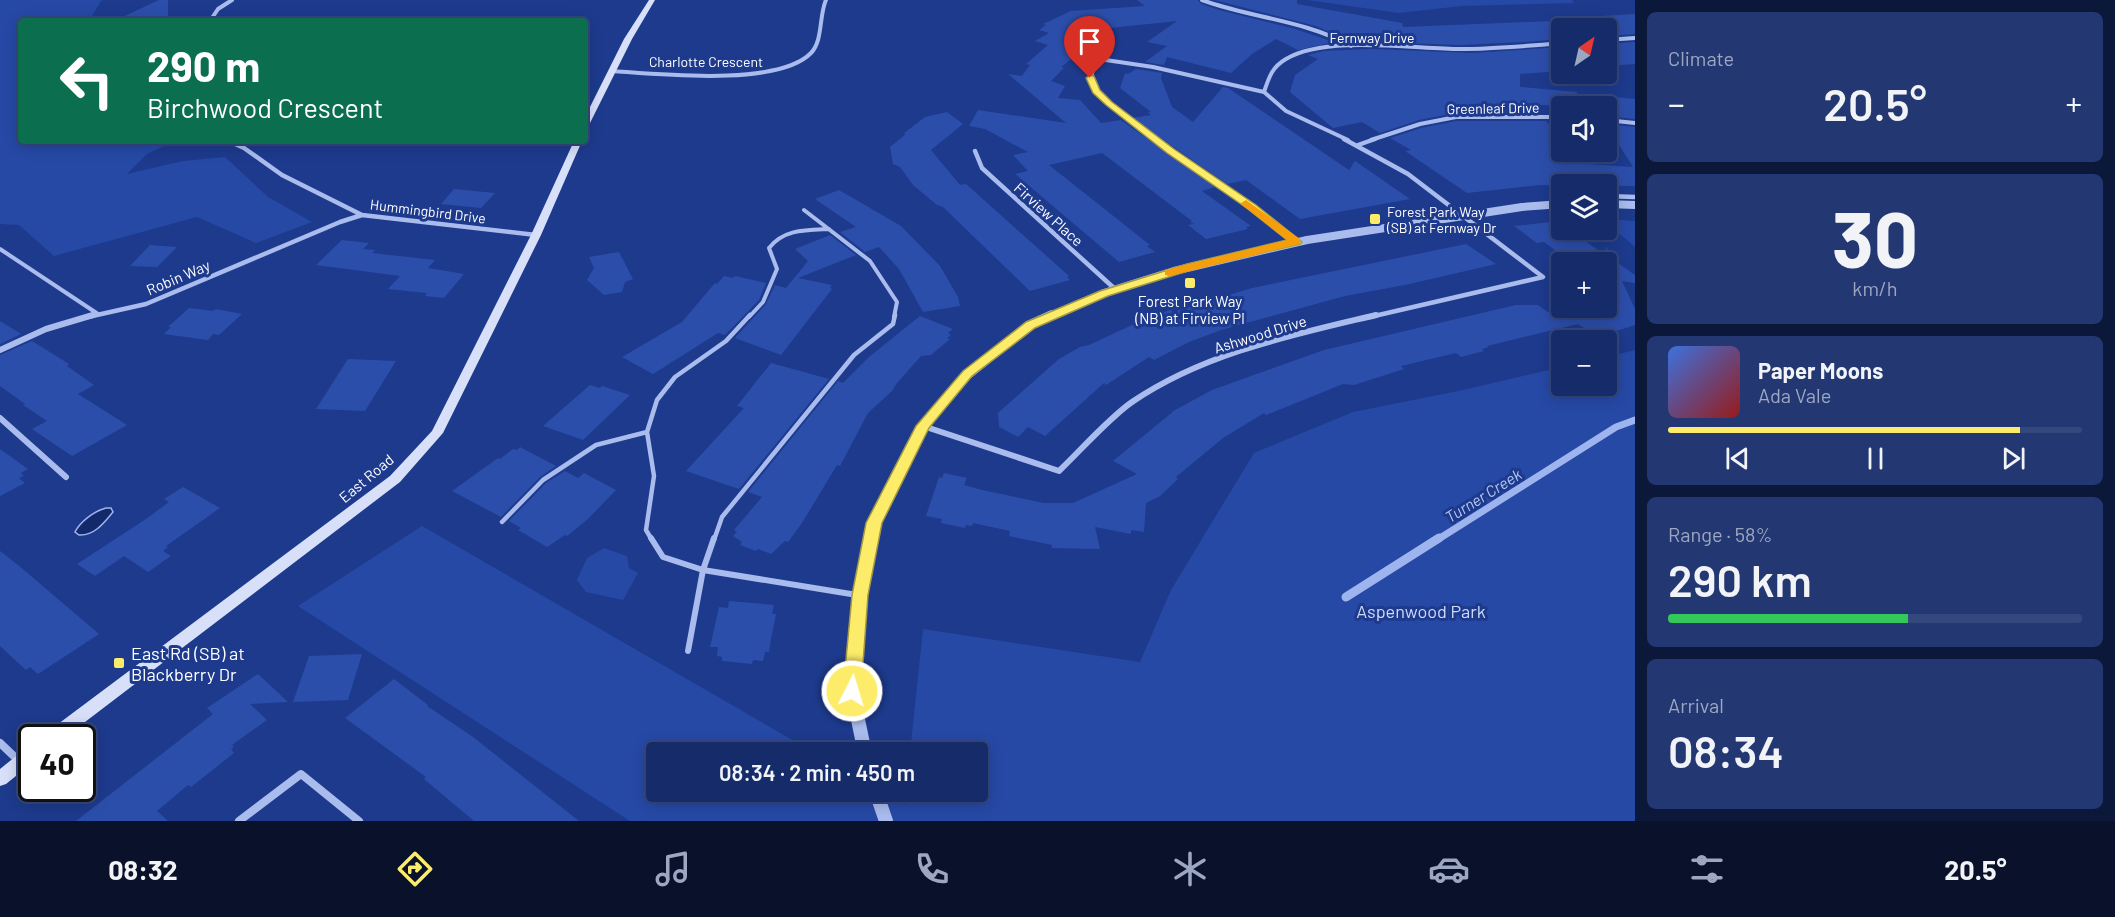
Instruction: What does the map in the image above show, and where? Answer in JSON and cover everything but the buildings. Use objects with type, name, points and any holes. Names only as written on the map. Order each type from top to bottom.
[{"type":"main road","points":[[588,119],[652,0]]},
{"type":"main road","name":"East Road","points":[[71,724],[395,479],[437,433],[496,319],[577,144]]},
{"type":"main road","points":[[0,779],[18,764]]},
{"type":"street","points":[[212,18],[218,9],[232,0]]},
{"type":"street","name":"Charlotte Crescent","points":[[612,71],[739,74],[766,72],[788,67],[804,60],[814,50],[825,0]]},
{"type":"street","points":[[1202,0],[1234,12],[1322,30],[1351,46]]},
{"type":"street","points":[[1617,39],[1635,38]]},
{"type":"street","points":[[1109,42],[1090,78],[1101,97],[1170,151],[1252,207],[1296,242]]},
{"type":"street","name":"Fernway Drive","points":[[1264,92],[1264,83],[1270,69],[1287,58],[1312,51],[1351,46],[1458,49],[1551,44]]},
{"type":"street","points":[[1099,58],[1153,67],[1264,92],[1286,111],[1358,145],[1408,174],[1466,216]]},
{"type":"street","name":"Greenleaf Drive","points":[[1358,145],[1418,124],[1442,119],[1470,116],[1551,117]]},
{"type":"street","points":[[1617,121],[1635,123]]},
{"type":"street","name":"Hummingbird Drive","points":[[235,144],[282,175],[362,215],[536,235]]},
{"type":"street","name":"Firview Place","points":[[975,151],[982,168],[1115,289]]},
{"type":"street","points":[[1617,196],[1635,197]]},
{"type":"street","points":[[1617,204],[1635,205]]},
{"type":"street","points":[[863,742],[852,691],[860,595],[874,523],[923,426],[968,374],[1030,325],[1115,289],[1210,262],[1296,242],[1466,216],[1551,206]]},
{"type":"street","name":"Robin Way","points":[[0,350],[46,328],[146,304],[340,222],[362,215]]},
{"type":"street","name":"Ashwood Drive","points":[[923,426],[1059,471],[1131,403],[1185,372],[1274,339],[1543,277],[1466,216]]},
{"type":"street","points":[[0,418],[66,477]]},
{"type":"street","points":[[0,743],[18,753]]},
{"type":"street","points":[[239,821],[301,774],[359,821]]},
{"type":"street","points":[[879,802],[886,821]]},
{"type":"lane","points":[[688,651],[703,570],[722,517],[854,355],[893,324],[897,302],[870,261],[804,210]]},
{"type":"lane","points":[[829,229],[791,231],[775,238],[769,248],[777,269],[763,302],[726,341],[675,376],[657,400],[647,432],[654,476],[646,530],[663,557],[703,570],[860,595]]},
{"type":"lane","points":[[0,249],[98,314]]},
{"type":"lane","points":[[502,522],[543,480],[596,445],[647,432]]},
{"type":"green space","points":[[0,0],[105,0],[101,1],[91,18],[18,18],[18,144],[169,144],[147,154],[127,174],[183,161],[225,157],[268,197],[312,222],[256,243],[197,217],[54,256],[19,225],[0,224]]},
{"type":"green space","points":[[1307,0],[1572,0],[1574,3],[1462,6],[1399,13]]},
{"type":"green space","points":[[1617,220],[1635,221],[1635,247],[1617,232]]},
{"type":"green space","name":"Aspenwood Park","points":[[1635,350],[1635,821],[630,821],[298,606],[422,526],[796,742],[646,742],[646,802],[900,802],[905,805],[905,802],[988,802],[988,742],[911,742],[923,629],[1140,662],[1171,590],[1254,453],[1353,412],[1551,369],[1551,396],[1617,396],[1617,354]]},
{"type":"green space","points":[[604,548],[627,556],[629,568],[638,573],[623,600],[586,592],[577,580],[587,558]]},
{"type":"shaded area","points":[[106,508],[111,508],[113,512],[98,528],[84,535],[75,532],[88,517]]},
{"type":"waterway","name":"Turner Creek","points":[[1437,540],[1616,427],[1635,420]]},
{"type":"waterway","name":"Turner Creek","points":[[1346,597],[1439,538]]},
{"type":"slow traffic","points":[[1169,273],[1296,242],[1246,203]]},
{"type":"place","name":"Forest Park Way (SB) at Fernway Dr","points":[[1375,219]]},
{"type":"place","name":"Forest Park Way (NB) at Firview Pl","points":[[1190,283]]},
{"type":"place","name":"East Rd (SB) at Blackberry Dr","points":[[119,663]]},
{"type":"route","points":[[852,691],[860,595],[874,523],[923,426],[968,374],[1030,325],[1104,293],[1231,256],[1296,242],[1270,220],[1170,151],[1109,104],[1096,91],[1090,78]]}]
